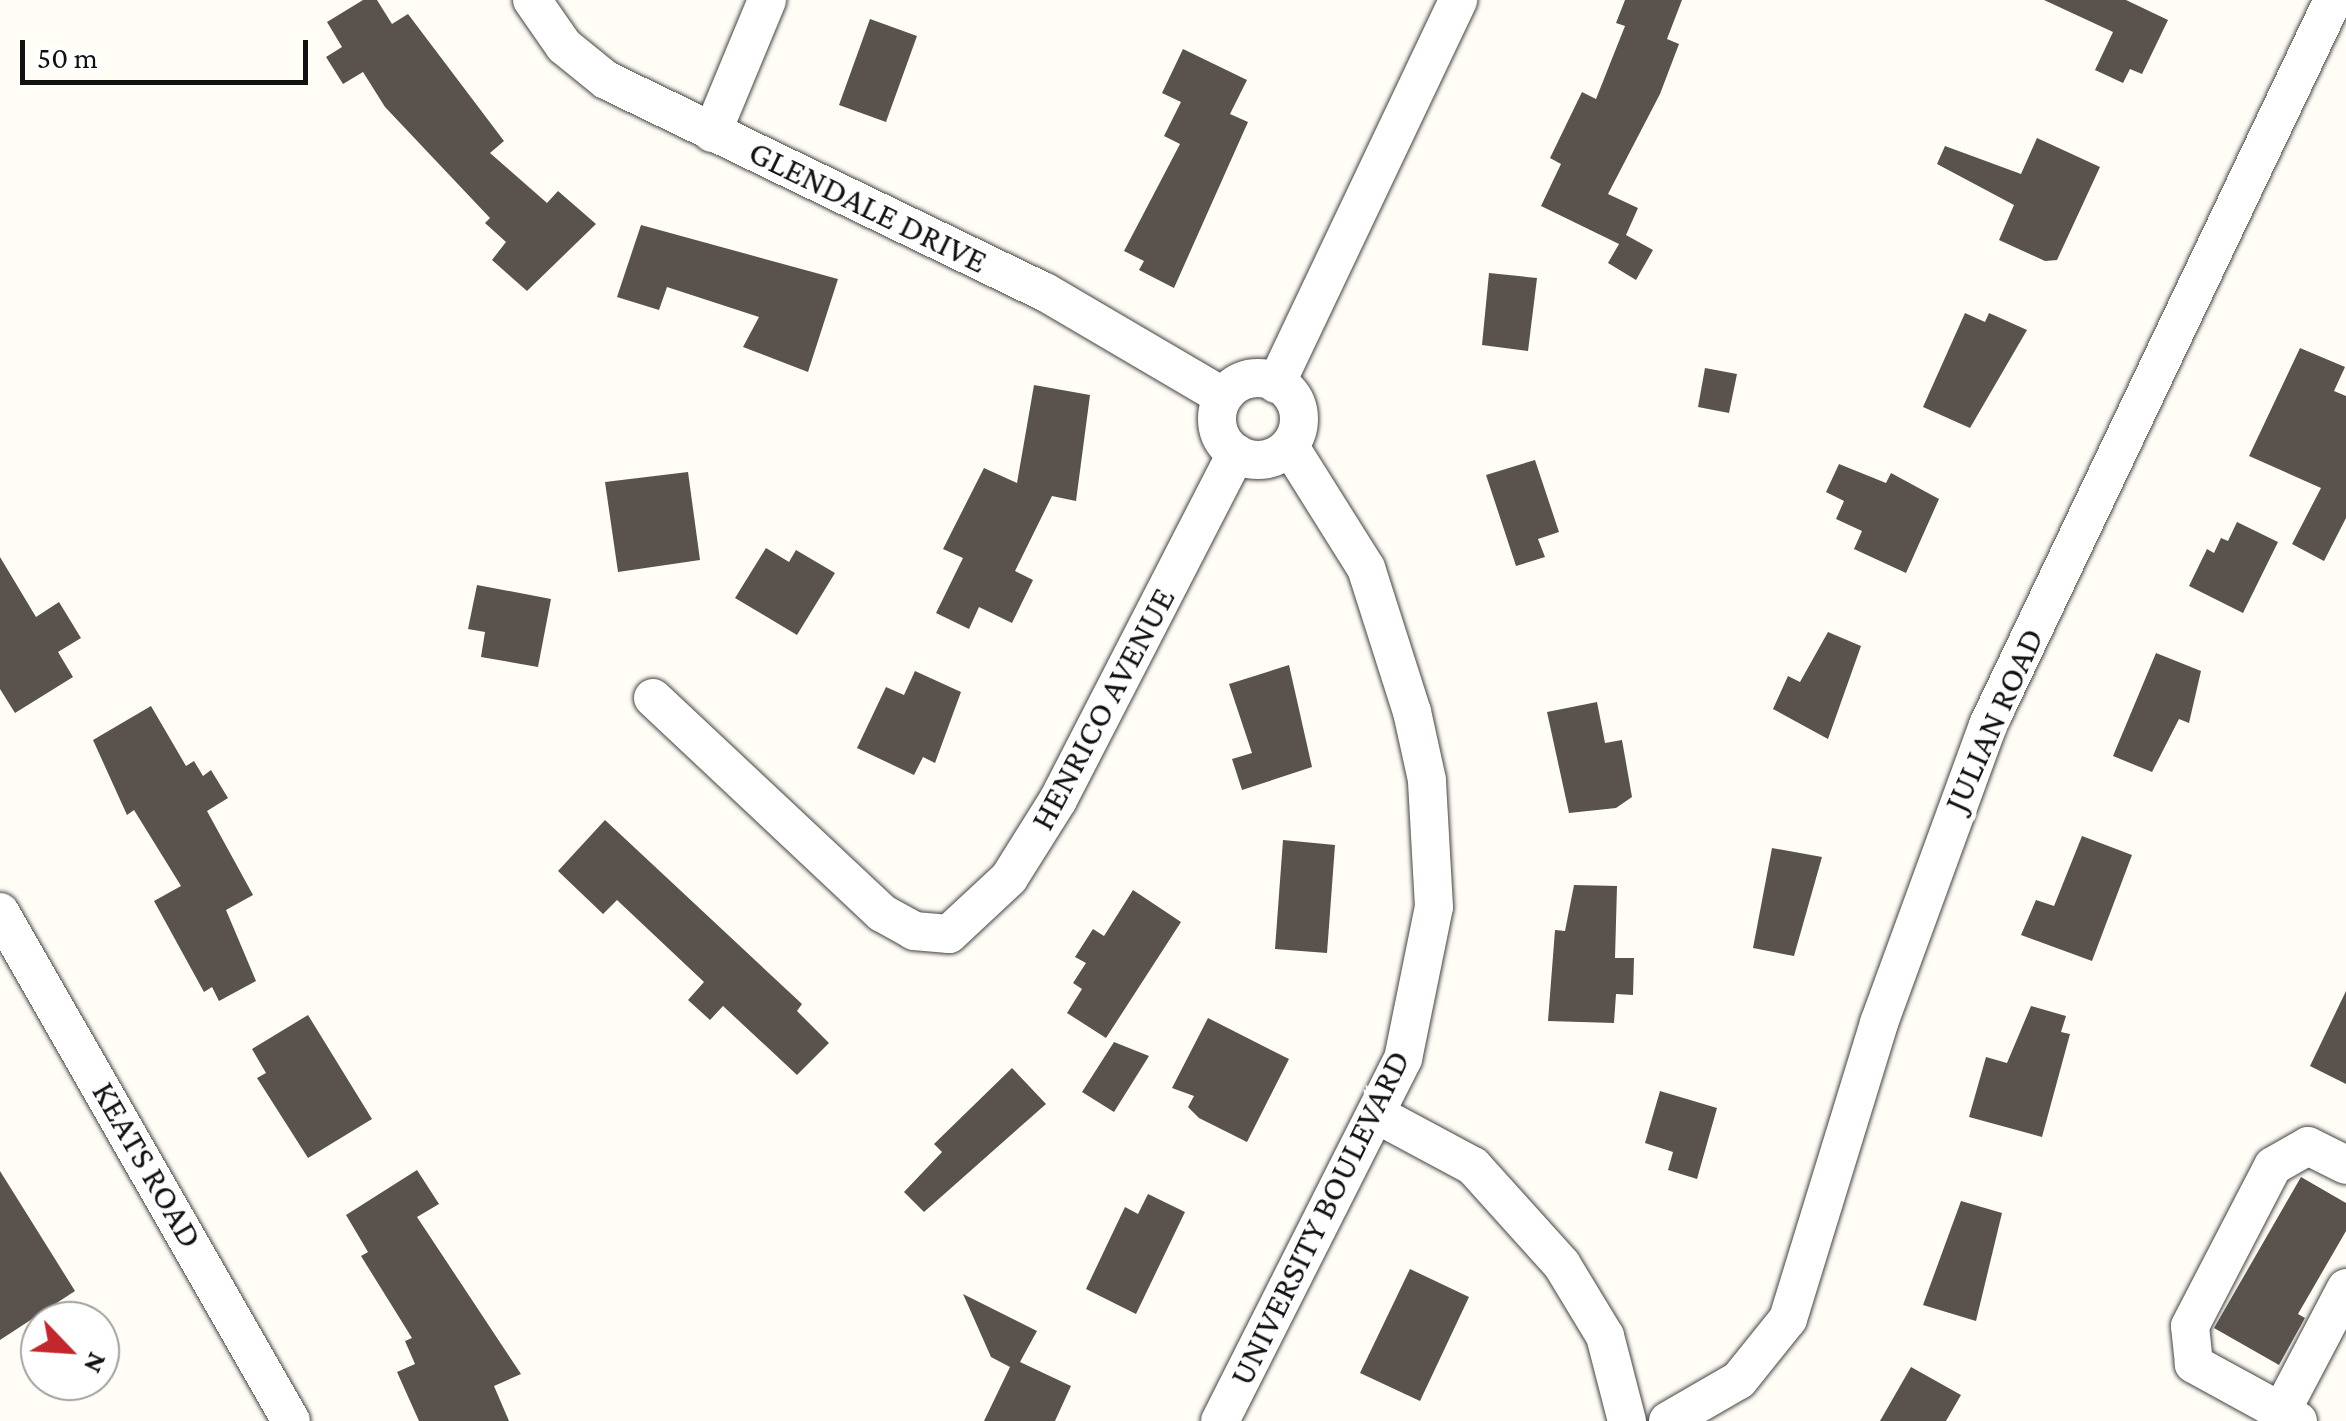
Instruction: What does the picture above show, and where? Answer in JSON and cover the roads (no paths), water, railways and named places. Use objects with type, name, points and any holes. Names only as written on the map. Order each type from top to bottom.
[{"type":"street","name":"GLENDALE DRIVE","points":[[532,0],[564,46],[606,80],[1045,292],[1222,396]]},
{"type":"street","points":[[712,133],[767,0]]},
{"type":"street","points":[[1276,384],[1458,0]]},
{"type":"street","name":"JULIAN ROAD","points":[[1668,1421],[1739,1380],[1788,1319],[1879,1022],[1988,726],[2333,0]]},
{"type":"street","points":[[1248,378],[1276,384],[1299,410],[1290,446],[1264,461],[1236,453],[1217,424],[1222,396],[1248,378]]},
{"type":"street","name":"UNIVERSITY BOULEVARD","points":[[1220,1421],[1376,1114],[1422,990],[1434,875],[1428,780],[1366,568],[1290,446]]},
{"type":"street","name":"HENRICO AVENUE","points":[[653,698],[882,913],[937,936],[975,916],[1009,878],[1058,800],[1236,453]]},
{"type":"street","name":"KEATS ROAD","points":[[0,912],[290,1421]]},
{"type":"street","points":[[1376,1114],[1474,1166],[1562,1265],[1605,1336],[1627,1421]]},
{"type":"street","points":[[2346,1165],[2308,1146],[2273,1166],[2190,1326],[2194,1364],[2289,1416],[2346,1288]]}]
